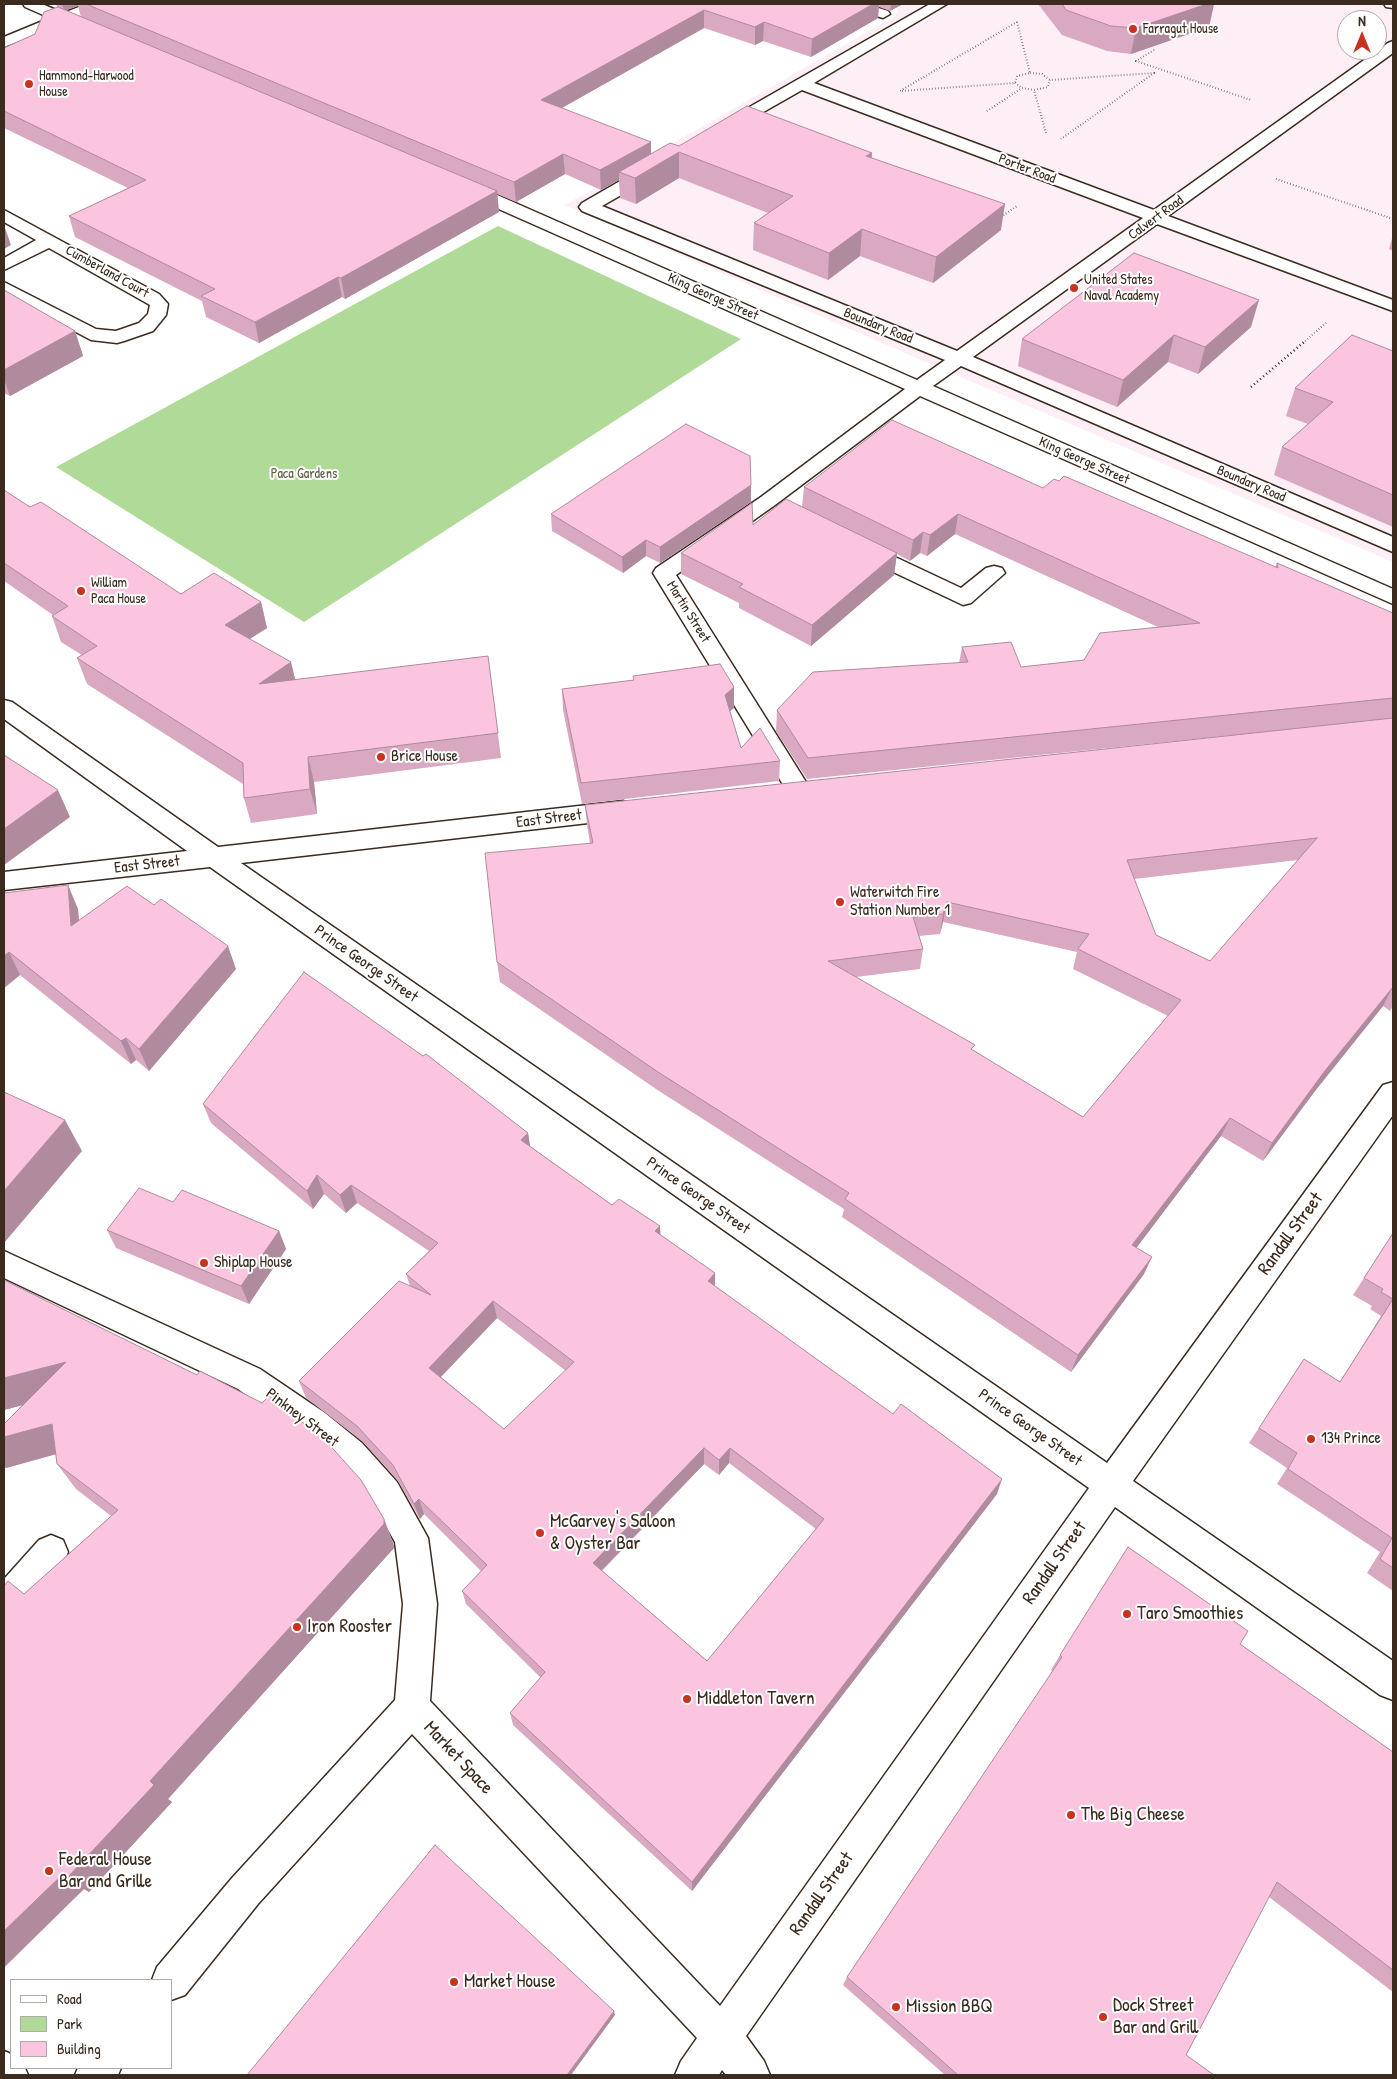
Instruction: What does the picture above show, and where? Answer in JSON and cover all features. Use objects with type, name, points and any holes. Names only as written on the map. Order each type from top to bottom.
[{"type":"street","points":[[30,4],[97,32]]},
{"type":"street","points":[[4,42],[99,4]]},
{"type":"street","points":[[852,4],[883,14]]},
{"type":"street","points":[[714,134],[801,84],[929,5]]},
{"type":"street","name":"Calvert Road","points":[[918,388],[960,360],[1393,46]]},
{"type":"street","name":"Porter Road","points":[[801,84],[1393,306]]},
{"type":"street","name":"Boundary Road","points":[[663,164],[588,207],[960,360],[1393,544]]},
{"type":"street","name":"King George Street","points":[[452,182],[1393,597]]},
{"type":"street","name":"Cumberland Court","points":[[4,215],[153,298],[159,304],[158,315],[146,327],[132,334],[117,337],[91,334],[4,287]]},
{"type":"street","name":"Cumberland Court","points":[[4,265],[50,240]]},
{"type":"street","name":"Martin Street","points":[[769,794],[809,789],[664,573],[777,506],[918,388]]},
{"type":"street","points":[[839,537],[963,598],[994,573]]},
{"type":"street","name":"Prince George Street","points":[[4,708],[1393,1682]]},
{"type":"street","name":"East Street","points":[[4,881],[650,807]]},
{"type":"street","name":"Randall Street","points":[[722,2036],[1110,1485],[1393,1093]]},
{"type":"street","name":"Pinkney Street","points":[[4,1264],[249,1379],[314,1424],[350,1454],[385,1493],[411,1538],[420,1604],[412,1708]]},
{"type":"street","points":[[4,1604],[51,1552]]},
{"type":"street","name":"Market Space","points":[[172,1980],[245,1891],[412,1708],[661,1974],[722,2036],[750,2075]]},
{"type":"street","points":[[695,2075],[722,2036]]},
{"type":"street","points":[[4,2071],[8,2075]]},
{"type":"path","points":[[1030,73],[1017,22],[900,91],[1015,83],[1022,88],[1034,90],[1048,88],[1050,80]]},
{"type":"path","points":[[1154,50],[1136,61],[1260,102]]},
{"type":"path","points":[[1058,142],[1161,69]]},
{"type":"path","points":[[1015,83],[1017,76],[1030,73],[1042,74],[1050,80],[1154,73]]},
{"type":"path","points":[[982,114],[1022,88]]},
{"type":"path","points":[[1034,90],[1047,138]]},
{"type":"path","points":[[1273,178],[1393,220]]},
{"type":"path","points":[[1251,387],[1330,320]]},
{"type":"shaded area","name":"United States Naval Academy","points":[[896,4],[1393,4],[1393,562],[565,205],[895,16],[898,11]]},
{"type":"green space","name":"Paca Gardens","points":[[498,226],[741,339],[304,622],[56,467]]},
{"type":"building","points":[[86,4],[873,4],[812,39],[764,22],[755,27],[704,10],[541,100],[651,142],[600,170],[563,154],[514,182]]},
{"type":"building","points":[[1062,4],[1207,4],[1136,28],[1111,26],[1066,10]]},
{"type":"building","points":[[58,7],[497,191],[341,278],[338,277],[255,322],[201,296],[215,289],[69,216],[146,180],[4,111],[4,48],[35,34],[44,12]]},
{"type":"building","points":[[747,106],[872,153],[866,156],[1005,204],[936,257],[862,229],[829,253],[754,223],[793,196],[679,152],[635,178],[619,172],[670,143],[679,146]]},
{"type":"building","points":[[1134,253],[1259,300],[1205,347],[1174,335],[1123,380],[1022,339]]},
{"type":"building","points":[[4,290],[75,331],[4,370]]},
{"type":"building","points":[[1352,335],[1393,351],[1393,495],[1282,447],[1333,402],[1295,388]]},
{"type":"building","points":[[892,420],[1043,488],[1054,479],[1059,481],[1064,476],[1278,568],[1277,563],[1393,613],[1393,698],[808,758],[777,710],[813,672],[968,662],[962,647],[1011,642],[1021,667],[1084,660],[1100,633],[1200,623],[958,514],[930,535],[923,532],[913,540],[804,487]]},
{"type":"building","points":[[686,424],[750,456],[751,485],[660,547],[646,540],[622,557],[551,514]]},
{"type":"building","points":[[4,490],[30,507],[41,502],[181,594],[214,573],[261,602],[225,625],[291,662],[259,684],[488,656],[498,733],[308,757],[310,789],[244,798],[243,763],[77,658],[97,646],[52,616],[68,606],[4,563]]},
{"type":"building","points":[[786,499],[897,553],[812,625],[739,587],[743,584],[681,553],[752,503],[753,525]]},
{"type":"building","points":[[720,664],[734,687],[725,695],[741,748],[760,728],[780,761],[581,783],[562,689],[634,680],[633,676]]},
{"type":"building","points":[[1393,718],[1393,987],[1324,1072],[1272,1143],[1230,1118],[1132,1245],[1152,1257],[1078,1355],[845,1199],[849,1193],[658,1072],[497,962],[485,853],[593,843],[585,805]],"holes":[[[1317,838],[1210,961],[1156,935],[1127,860]],[[947,902],[1089,934],[1078,949],[1181,1000],[1083,1117],[971,1049],[975,1045],[828,961],[923,949],[913,917],[943,914]]]},
{"type":"building","points":[[4,755],[58,790],[4,829]]},
{"type":"building","points":[[68,885],[71,926],[127,886],[154,905],[161,899],[228,946],[139,1049],[126,1038],[121,1041],[9,952],[4,956],[4,893]]},
{"type":"building","points":[[304,972],[423,1056],[426,1054],[528,1133],[521,1140],[612,1205],[619,1199],[660,1226],[655,1231],[715,1273],[708,1281],[893,1414],[901,1404],[1002,1479],[692,1882],[510,1713],[545,1672],[462,1591],[487,1565],[419,1499],[414,1504],[393,1465],[357,1426],[299,1381],[399,1281],[431,1295],[406,1274],[438,1243],[351,1185],[340,1195],[317,1175],[307,1191],[203,1104]],"holes":[[[493,1301],[574,1362],[504,1429],[429,1368]],[[704,1448],[719,1460],[730,1448],[824,1519],[707,1661],[593,1563]]]},
{"type":"building","points":[[4,1092],[65,1120],[4,1191]]},
{"type":"building","points":[[139,1188],[173,1202],[182,1190],[279,1231],[241,1286],[107,1230]]},
{"type":"building","points":[[1393,1233],[1393,1299],[1381,1292],[1383,1289],[1364,1278]]},
{"type":"building","points":[[4,1280],[197,1375],[200,1371],[262,1403],[269,1396],[326,1441],[361,1480],[384,1519],[384,1524],[150,1781],[154,1785],[67,1878],[64,1873],[4,1931],[4,1586],[8,1581],[24,1594],[118,1510],[57,1464],[52,1424],[4,1437],[4,1424],[66,1362],[4,1378]]},
{"type":"building","points":[[1393,1299],[1393,1568],[1380,1559],[1392,1538],[1288,1469],[1297,1453],[1259,1428],[1304,1359],[1340,1382]]},
{"type":"building","points":[[1128,1547],[1248,1631],[1240,1644],[1393,1752],[1393,1970],[1277,1882],[1186,2055],[1214,2075],[958,2075],[847,1977],[1062,1657],[1060,1655]]},
{"type":"building","name":"Market House","points":[[435,1845],[614,2011],[567,2075],[247,2075]]},
{"type":"place","name":"Farragut House","points":[[1133,29]]},
{"type":"place","name":"Hammond-Harwood House","points":[[29,84]]},
{"type":"place","name":"United States Naval Academy","points":[[1074,288]]},
{"type":"place","name":"William Paca House","points":[[81,591]]},
{"type":"place","name":"Brice House","points":[[381,757]]},
{"type":"place","name":"Waterwitch Fire Station Number 1","points":[[840,902]]},
{"type":"place","name":"Shiplap House","points":[[204,1263]]},
{"type":"place","name":"134 Prince","points":[[1311,1439]]},
{"type":"place","name":"McGarvey's Saloon & Oyster Bar","points":[[540,1533]]},
{"type":"place","name":"Taro Smoothies","points":[[1127,1614]]},
{"type":"place","name":"Iron Rooster","points":[[297,1627]]},
{"type":"place","name":"Middleton Tavern","points":[[687,1699]]},
{"type":"place","name":"The Big Cheese","points":[[1071,1815]]},
{"type":"place","name":"Federal House Bar and Grille","points":[[49,1871]]},
{"type":"place","name":"Market House","points":[[454,1982]]},
{"type":"place","name":"Mission BBQ","points":[[896,2007]]},
{"type":"place","name":"Dock Street Bar and Grill","points":[[1103,2017]]}]
